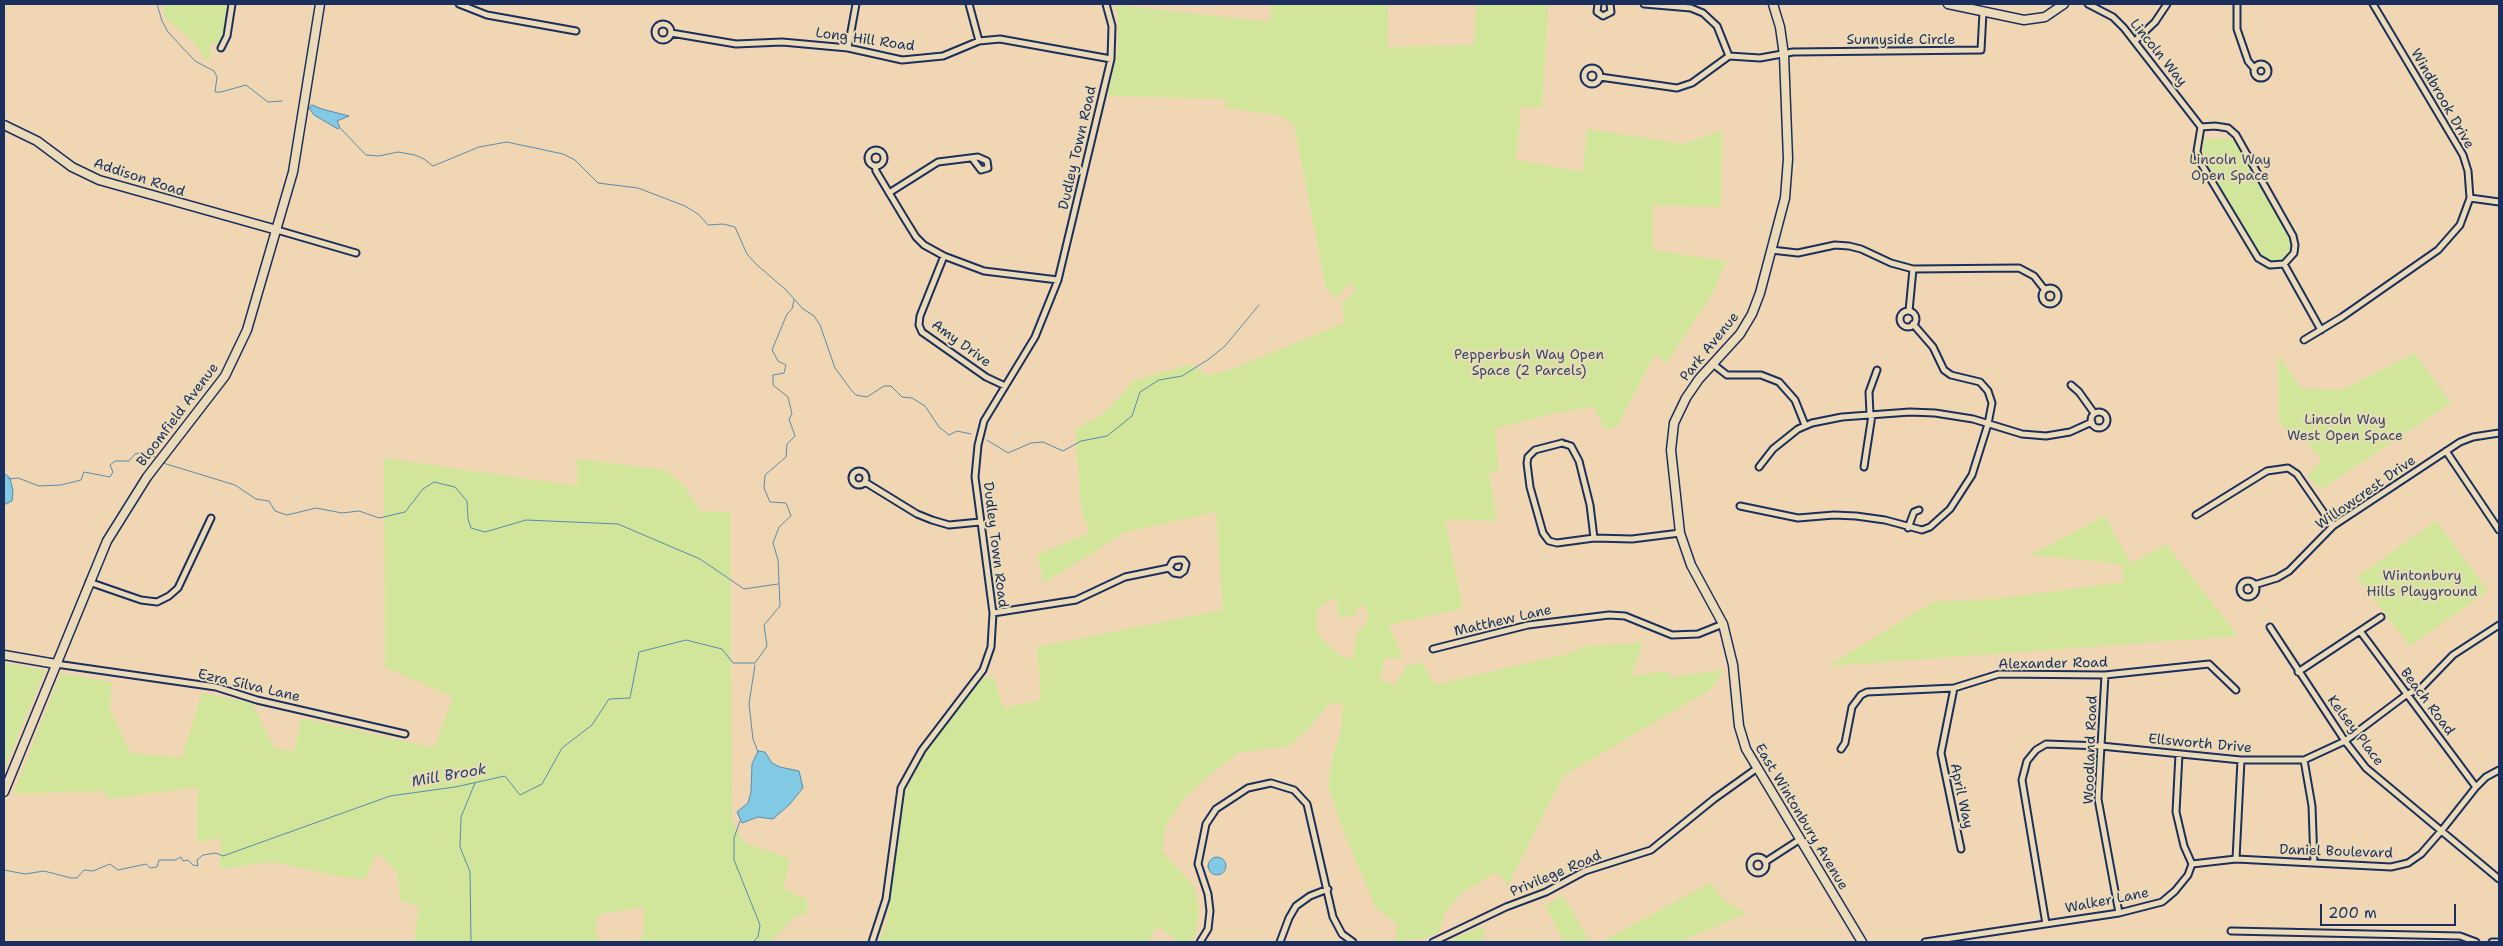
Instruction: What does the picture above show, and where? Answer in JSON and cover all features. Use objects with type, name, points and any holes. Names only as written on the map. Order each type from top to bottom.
[{"type":"main road","name":"Bloomfield Avenue","points":[[4,792],[89,581],[108,541],[131,499],[214,392],[233,361],[253,313],[277,230],[297,150],[320,4]]},
{"type":"main road","name":"Park Avenue","points":[[1735,698],[1733,665],[1724,624],[1688,558],[1680,533],[1671,450],[1672,431],[1686,398],[1740,334],[1749,319],[1760,293],[1785,198],[1787,180],[1784,55],[1780,27],[1773,4]]},
{"type":"main road","points":[[1948,4],[2029,20],[2048,15],[2064,4]]},
{"type":"main road","name":"Addison Road","points":[[4,125],[31,138],[72,167],[99,180],[277,230]]},
{"type":"main road","points":[[4,655],[56,664]]},
{"type":"main road","name":"East Wintonbury Avenue","points":[[1735,698],[1741,734],[1756,769],[1862,942]]},
{"type":"street","points":[[221,48],[227,36],[232,4]]},
{"type":"street","points":[[459,4],[487,15],[576,31]]},
{"type":"street","points":[[848,48],[856,4]]},
{"type":"street","points":[[969,4],[979,41]]},
{"type":"street","name":"Dudley Town Road","points":[[872,942],[886,899],[900,788],[922,750],[984,670],[991,647],[993,613],[975,477],[978,445],[984,421],[1035,336],[1058,280],[1111,59],[1112,26],[1106,4]]},
{"type":"street","points":[[1598,4],[1597,12],[1603,16],[1609,14],[1611,4]]},
{"type":"street","points":[[1644,4],[1691,8],[1703,13],[1717,26],[1729,56]]},
{"type":"street","name":"Lincoln Way","points":[[2088,4],[2113,17],[2135,41],[2202,127]]},
{"type":"street","points":[[2135,41],[2152,25],[2167,4]]},
{"type":"street","points":[[2237,4],[2237,29],[2248,61],[2254,68]]},
{"type":"street","name":"Windbrook Drive","points":[[2304,340],[2446,243],[2460,225],[2470,198],[2468,171],[2463,155],[2373,4]]},
{"type":"street","name":"Sunnyside Circle","points":[[1784,55],[1793,52],[1981,50],[1983,12]]},
{"type":"street","name":"Long Hill Road","points":[[670,33],[736,44],[782,42],[848,48],[902,60],[920,60],[943,56],[979,41],[1000,39],[1111,59]]},
{"type":"street","points":[[1600,77],[1678,88],[1692,83],[1729,56],[1760,58],[1784,55]]},
{"type":"street","points":[[2202,127],[2225,127],[2236,135],[2294,238],[2294,253],[2284,264],[2267,264],[2256,255],[2198,157],[2202,127]]},
{"type":"street","points":[[889,193],[938,162],[972,158]]},
{"type":"street","points":[[876,166],[889,193],[916,237],[924,245],[944,256],[984,271],[1058,280]]},
{"type":"street","points":[[2470,198],[2499,202]]},
{"type":"street","points":[[277,230],[356,253]]},
{"type":"street","points":[[1771,250],[1798,253],[1835,245],[1849,246],[1861,249],[1891,263],[1913,269],[2019,268],[2034,276],[2045,290]]},
{"type":"street","name":"Amy Drive","points":[[944,256],[920,316],[919,325],[928,337],[986,377],[1005,386]]},
{"type":"street","points":[[2284,264],[2321,330]]},
{"type":"street","points":[[1908,311],[1913,269]]},
{"type":"street","points":[[1908,311],[1901,315],[1901,322],[1906,326],[1913,324]]},
{"type":"street","points":[[1740,506],[1798,518],[1842,514],[1885,520],[1908,528],[1926,529],[1950,509],[1972,475],[1988,424],[1992,403],[1984,386],[1974,379],[1947,373],[1933,347],[1913,324],[1914,315],[1908,311]]},
{"type":"street","points":[[1713,364],[1727,375],[1761,375],[1779,382],[1795,400],[1805,425]]},
{"type":"street","points":[[1864,467],[1871,415],[1869,392],[1877,370]]},
{"type":"street","points":[[2071,386],[2079,392],[2094,413],[2092,422]]},
{"type":"street","points":[[1759,468],[1772,450],[1805,425],[1830,419],[1871,415],[1935,413],[1961,416],[2022,434],[2046,436],[2070,432],[2092,422]]},
{"type":"street","points":[[2092,422],[2100,427],[2106,423],[2104,414],[2094,413]]},
{"type":"street","name":"Willowcrest Drive","points":[[2254,585],[2277,578],[2288,571],[2333,526],[2446,451],[2473,437],[2499,433]]},
{"type":"street","points":[[1594,538],[1590,505],[1574,451],[1568,444],[1562,443],[1535,450],[1528,457],[1527,463],[1530,487],[1546,538],[1557,543],[1594,538],[1632,539],[1680,533]]},
{"type":"street","points":[[2446,451],[2499,530]]},
{"type":"street","points":[[2196,515],[2267,471],[2288,468],[2297,474],[2333,526]]},
{"type":"street","points":[[865,482],[917,514],[932,520],[949,525],[980,522]]},
{"type":"street","points":[[1908,528],[1914,512],[1919,510]]},
{"type":"street","points":[[89,581],[141,600],[157,602],[169,596],[178,588],[211,518]]},
{"type":"street","points":[[993,613],[1076,600],[1125,577],[1169,568]]},
{"type":"street","name":"Matthew Lane","points":[[1433,649],[1542,622],[1609,615],[1625,616],[1672,635],[1698,634],[1724,624]]},
{"type":"street","points":[[2298,672],[2381,616]]},
{"type":"street","name":"Ellsworth Drive","points":[[2046,924],[2022,780],[2027,761],[2036,750],[2046,744],[2101,746],[2241,760],[2304,760],[2345,741],[2406,695],[2422,687],[2452,655],[2499,625]]},
{"type":"street","name":"Kelsey Place","points":[[2270,627],[2298,672],[2345,741],[2366,768],[2497,877]]},
{"type":"street","name":"Beach Road","points":[[2360,631],[2476,787]]},
{"type":"street","name":"Ezra Silva Lane","points":[[56,664],[216,687],[257,700],[404,734]]},
{"type":"street","name":"Alexander Road","points":[[1842,750],[1852,707],[1861,695],[1867,692],[1954,688],[1999,674],[2105,675],[2209,664],[2236,690]]},
{"type":"street","name":"Woodland Road","points":[[2105,675],[2098,799],[2120,913]]},
{"type":"street","name":"April Way","points":[[1954,688],[1941,753],[1960,850]]},
{"type":"street","points":[[2179,754],[2176,812],[2184,846],[2192,864]]},
{"type":"street","points":[[2236,859],[2241,760]]},
{"type":"street","points":[[2304,760],[2312,806],[2314,863]]},
{"type":"street","name":"Privilege Road","points":[[1433,942],[1506,907],[1546,892],[1585,871],[1651,850],[1714,799],[1756,769]]},
{"type":"street","name":"Daniel Boulevard","points":[[2192,864],[2236,859],[2391,867],[2408,863],[2421,854],[2476,787],[2486,777],[2499,770]]},
{"type":"street","points":[[1200,942],[1210,918],[1208,894],[1198,864],[1206,824],[1216,809],[1248,788],[1263,783],[1278,783],[1294,790],[1304,798],[1309,810],[1337,926],[1353,942]]},
{"type":"street","points":[[1765,862],[1799,840]]},
{"type":"street","name":"Walker Lane","points":[[1926,942],[2120,913],[2162,902],[2184,881],[2192,864]]},
{"type":"street","points":[[2497,877],[2499,870]]},
{"type":"street","points":[[1280,942],[1289,918],[1296,906],[1310,896],[1328,889]]},
{"type":"street","points":[[2231,931],[2460,936],[2476,942]]},
{"type":"street","points":[[2492,942],[2499,942]]},
{"type":"green space","points":[[163,4],[229,4],[222,40],[210,45],[211,59],[206,60],[193,41],[165,18]]},
{"type":"green space","name":"Pepperbush Way Open Space (2 Parcels)","points":[[1270,4],[1388,4],[1387,47],[1474,45],[1476,4],[1547,4],[1542,108],[1521,107],[1516,160],[1583,172],[1587,129],[1685,144],[1722,130],[1721,207],[1653,205],[1652,250],[1726,261],[1713,292],[1667,363],[1655,354],[1616,428],[1605,429],[1594,407],[1554,413],[1495,429],[1499,471],[1489,472],[1497,521],[1445,520],[1463,608],[1389,625],[1403,659],[1385,658],[1380,679],[1395,686],[1406,666],[1422,662],[1435,685],[1570,653],[1587,646],[1643,643],[1631,676],[1668,671],[1669,677],[1724,670],[1711,689],[1563,776],[1508,885],[1497,872],[1462,892],[1445,913],[1439,932],[1425,938],[1395,942],[1398,924],[1376,908],[1344,832],[1328,787],[1331,763],[1341,730],[1343,704],[1329,703],[1310,727],[1289,746],[1238,753],[1183,799],[1166,825],[1162,852],[1194,886],[1199,910],[1195,937],[1188,942],[1179,942],[1157,926],[1148,942],[879,942],[887,921],[905,792],[925,753],[983,677],[994,677],[1003,708],[1041,700],[1037,647],[1223,610],[1216,512],[1126,532],[1044,583],[1037,555],[1089,533],[1081,506],[1075,429],[1099,417],[1124,393],[1132,381],[1191,364],[1207,376],[1232,369],[1344,323],[1342,304],[1356,289],[1350,283],[1336,298],[1326,289],[1294,125],[1278,115],[1226,108],[1226,99],[1109,96],[1108,92],[1118,50],[1118,17],[1115,5],[1271,22]],"holes":[[[1337,598],[1337,613],[1341,617],[1353,616],[1361,604],[1369,614],[1363,629],[1358,629],[1353,659],[1342,657],[1321,638],[1316,629],[1318,609],[1325,602]]]},
{"type":"green space","name":"Lincoln Way Open Space","points":[[2223,138],[2236,140],[2291,238],[2293,243],[2291,253],[2284,261],[2274,264],[2266,261],[2259,255],[2202,158],[2204,140]]},
{"type":"green space","name":"Lincoln Way West Open Space","points":[[2414,353],[2451,403],[2322,489],[2307,477],[2322,459],[2305,440],[2279,424],[2278,355],[2301,388],[2342,390]]},
{"type":"green space","points":[[384,458],[577,486],[577,459],[665,470],[684,485],[700,511],[730,512],[732,820],[743,842],[789,859],[784,889],[807,899],[807,914],[794,917],[770,942],[637,942],[643,936],[644,907],[597,915],[596,933],[599,942],[414,942],[419,907],[400,900],[397,871],[377,853],[365,879],[347,878],[273,862],[220,869],[221,837],[197,843],[198,787],[107,799],[106,791],[13,794],[61,673],[112,682],[110,710],[131,753],[182,758],[202,693],[253,703],[266,733],[276,749],[295,751],[301,718],[434,748],[453,697],[385,667]]},
{"type":"green space","points":[[2105,516],[2131,564],[2166,544],[2238,636],[1828,666],[1933,602],[1994,599],[2124,582],[2122,564],[2030,555]]},
{"type":"green space","name":"Wintonbury Hills Playground","points":[[2436,521],[2488,591],[2410,646],[2357,577]]},
{"type":"green space","points":[[4,663],[45,670],[4,770]]},
{"type":"green space","points":[[1710,883],[1725,902],[1747,913],[1680,942],[1601,942]]},
{"type":"green space","points":[[1563,896],[1590,942],[1564,942],[1545,905]]},
{"type":"green space","points":[[1481,927],[1486,934],[1481,942],[1445,942]]},
{"type":"water","points":[[312,105],[349,116],[337,121],[340,127],[338,129],[314,115],[309,108]]},
{"type":"water","points":[[4,473],[10,478],[13,491],[12,501],[6,504],[4,504]]},
{"type":"water","points":[[758,751],[765,752],[772,763],[780,767],[799,771],[803,788],[789,805],[773,819],[758,817],[742,823],[737,812],[748,803],[751,792],[752,764]]},
{"type":"water","points":[[1213,857],[1221,857],[1226,862],[1224,873],[1213,875],[1208,870],[1208,862]]},
{"type":"waterway","name":"Mill Brook","points":[[157,4],[162,21],[168,32],[195,61],[214,71],[217,77],[215,92],[246,85],[268,102],[282,101]]},
{"type":"waterway","name":"Mill Brook","points":[[340,128],[366,155],[379,156],[398,152],[415,155],[433,166],[479,147],[507,142],[563,154],[575,160],[598,183],[638,188],[685,206],[698,214],[708,225],[723,224],[735,227],[747,254],[786,290],[803,309],[814,316],[820,325],[835,368],[856,395],[867,397],[884,386],[891,386],[902,397],[912,398],[925,406],[939,427],[949,435],[957,431],[971,434]]},
{"type":"waterway","name":"Mill Brook","points":[[4,870],[25,874],[44,871],[77,878],[84,870],[93,871],[110,864],[118,870],[146,864],[150,868],[157,867],[159,860],[175,860],[181,857],[183,861],[188,860],[193,865],[198,866],[197,860],[203,855],[216,853],[223,856],[390,796],[455,787],[505,776],[520,795],[542,784],[562,748],[592,725],[609,699],[630,698],[639,652],[686,640],[722,649],[733,663],[755,663],[767,646],[764,625],[780,606],[778,560],[773,543],[779,527],[791,516],[786,503],[770,502],[764,488],[765,475],[786,457],[787,444],[795,436],[789,419],[792,414],[788,397],[773,385],[773,375],[784,373],[786,365],[778,361],[772,350],[787,314],[792,309],[794,300]]},
{"type":"waterway","points":[[987,440],[1008,453],[1031,443],[1043,442],[1063,451],[1081,441],[1107,436],[1132,416],[1140,392],[1159,380],[1182,376],[1209,359],[1225,346],[1259,305]]},
{"type":"waterway","points":[[9,479],[18,478],[39,486],[61,485],[81,480],[84,472],[110,477],[113,472],[110,465],[115,461],[129,461],[135,454],[150,453],[155,457]]},
{"type":"waterway","points":[[163,463],[235,485],[256,499],[269,501],[275,511],[287,515],[316,508],[342,513],[359,511],[379,518],[405,512],[423,489],[434,482],[455,487],[467,501],[468,519],[471,528],[485,532],[526,520],[618,524],[700,559],[744,589],[778,584]]},
{"type":"waterway","points":[[755,665],[749,704],[753,739],[758,752]]},
{"type":"waterway","points":[[471,942],[470,872],[460,847],[461,817],[475,783]]},
{"type":"waterway","points":[[740,821],[734,838],[734,860],[760,925],[758,937],[753,942]]}]
